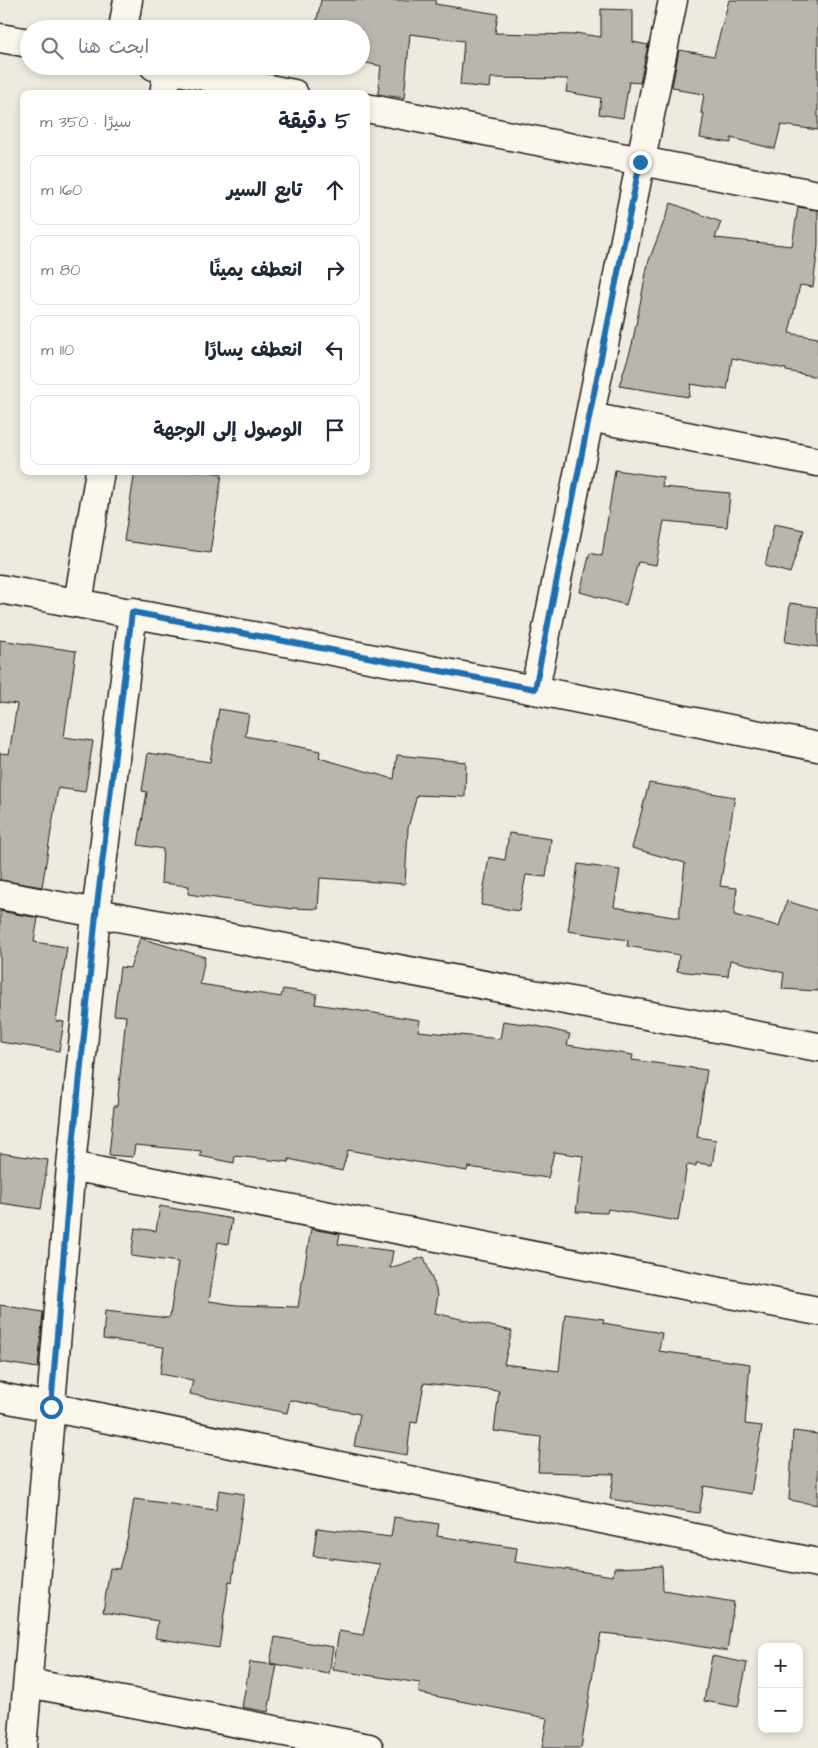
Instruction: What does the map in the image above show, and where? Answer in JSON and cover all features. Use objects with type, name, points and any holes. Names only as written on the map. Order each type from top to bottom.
[{"type":"street","points":[[125,20],[128,0]]},
{"type":"street","points":[[535,689],[673,0]]},
{"type":"street","points":[[0,38],[20,41]]},
{"type":"street","points":[[162,76],[265,90]]},
{"type":"street","points":[[370,109],[818,195]]},
{"type":"street","points":[[590,417],[818,462]]},
{"type":"street","points":[[78,603],[99,475]]},
{"type":"street","points":[[0,589],[132,612],[535,689],[818,747]]},
{"type":"street","points":[[22,1748],[71,1166],[96,914],[132,612]]},
{"type":"street","points":[[0,895],[818,1047]]},
{"type":"street","points":[[71,1166],[818,1311]]},
{"type":"street","points":[[0,1397],[818,1563]]},
{"type":"street","points":[[28,1683],[369,1748]]},
{"type":"building","points":[[321,0],[436,0],[435,4],[498,14],[495,33],[575,35],[575,33],[601,37],[601,9],[633,10],[633,42],[648,45],[640,83],[629,82],[623,118],[599,114],[601,98],[566,92],[568,79],[491,78],[490,88],[460,85],[464,41],[410,34],[404,98],[378,94],[381,66],[370,64],[370,20],[317,20]]},
{"type":"building","points":[[729,0],[818,0],[818,130],[781,125],[775,149],[731,138],[731,143],[700,138],[704,113],[701,113],[704,94],[678,90],[679,88],[672,87],[679,50],[714,56]]},
{"type":"building","points":[[671,203],[721,222],[715,238],[792,246],[798,207],[818,210],[818,246],[813,287],[800,285],[789,333],[818,338],[818,377],[732,358],[727,390],[691,384],[689,397],[619,386],[632,345],[648,263]]},
{"type":"building","points":[[615,470],[663,477],[662,487],[730,493],[727,527],[664,521],[656,565],[638,562],[626,605],[580,592],[590,553],[602,556]]},
{"type":"building","points":[[134,475],[222,475],[210,553],[124,541]]},
{"type":"building","points":[[774,524],[804,530],[790,573],[765,566]]},
{"type":"building","points":[[790,603],[818,607],[818,647],[785,642]]},
{"type":"building","points":[[0,640],[76,651],[64,737],[93,741],[85,792],[58,788],[42,887],[0,880],[0,753],[9,754],[17,704],[0,702]]},
{"type":"building","points":[[219,709],[249,714],[245,736],[320,751],[319,758],[394,779],[397,755],[466,762],[465,797],[417,795],[408,828],[405,884],[320,878],[318,909],[292,909],[188,894],[189,886],[161,883],[163,849],[138,845],[147,792],[142,791],[148,753],[210,762]]},
{"type":"building","points":[[649,783],[735,797],[720,886],[737,888],[734,915],[779,926],[787,901],[818,911],[818,991],[782,989],[784,973],[730,960],[728,976],[677,971],[679,955],[627,946],[628,940],[568,931],[578,864],[620,870],[614,907],[679,918],[685,863],[632,848]]},
{"type":"building","points":[[509,833],[551,839],[546,877],[526,875],[519,911],[481,905],[489,857],[505,860]]},
{"type":"building","points":[[0,911],[38,918],[34,942],[67,947],[56,1021],[64,1022],[59,1051],[0,1042]]},
{"type":"building","points":[[140,938],[205,957],[200,984],[281,997],[283,989],[317,994],[315,1004],[420,1020],[418,1031],[500,1039],[503,1021],[537,1026],[570,1034],[567,1045],[633,1055],[632,1060],[707,1070],[697,1137],[716,1140],[712,1165],[696,1163],[696,1166],[687,1165],[678,1221],[608,1209],[607,1213],[576,1212],[583,1156],[554,1152],[548,1178],[468,1167],[467,1171],[348,1150],[342,1171],[289,1159],[289,1162],[235,1156],[234,1163],[200,1156],[201,1151],[135,1145],[133,1157],[109,1155],[114,1106],[117,1106],[126,1016],[114,1015],[120,967],[130,968]]},
{"type":"building","points":[[0,1153],[48,1160],[41,1209],[0,1203]]},
{"type":"building","points":[[160,1206],[232,1219],[228,1244],[218,1242],[209,1301],[236,1305],[298,1307],[311,1229],[340,1234],[338,1244],[393,1251],[390,1268],[424,1257],[438,1295],[435,1313],[512,1331],[504,1364],[559,1371],[565,1314],[604,1319],[603,1323],[662,1333],[659,1351],[750,1364],[745,1424],[762,1426],[751,1494],[704,1486],[699,1513],[610,1499],[614,1474],[538,1472],[541,1437],[494,1431],[499,1391],[424,1383],[417,1423],[411,1422],[407,1455],[354,1446],[360,1414],[290,1400],[287,1413],[190,1394],[193,1380],[160,1374],[164,1347],[103,1339],[105,1311],[168,1318],[170,1316],[178,1262],[131,1256],[135,1228],[156,1231]]},
{"type":"building","points":[[0,1305],[43,1312],[38,1368],[0,1362]]},
{"type":"building","points":[[793,1431],[818,1434],[818,1505],[789,1500]]},
{"type":"building","points":[[219,1490],[244,1494],[232,1582],[229,1581],[219,1648],[155,1638],[158,1621],[103,1612],[110,1568],[119,1569],[128,1536],[134,1499],[216,1510]]},
{"type":"building","points":[[394,1517],[439,1524],[437,1536],[517,1548],[515,1562],[613,1576],[614,1568],[662,1566],[663,1590],[734,1602],[727,1651],[642,1637],[601,1633],[581,1748],[542,1748],[547,1718],[419,1693],[420,1683],[333,1670],[339,1631],[363,1635],[380,1564],[313,1556],[317,1528],[391,1537]]},
{"type":"building","points":[[275,1637],[333,1647],[329,1674],[270,1663]]},
{"type":"building","points":[[712,1656],[747,1663],[738,1707],[704,1701]]},
{"type":"building","points":[[250,1662],[277,1665],[268,1712],[242,1707]]},
{"type":"route","points":[[51,1407],[71,1166],[96,914],[132,612],[535,689],[640,162]]}]
